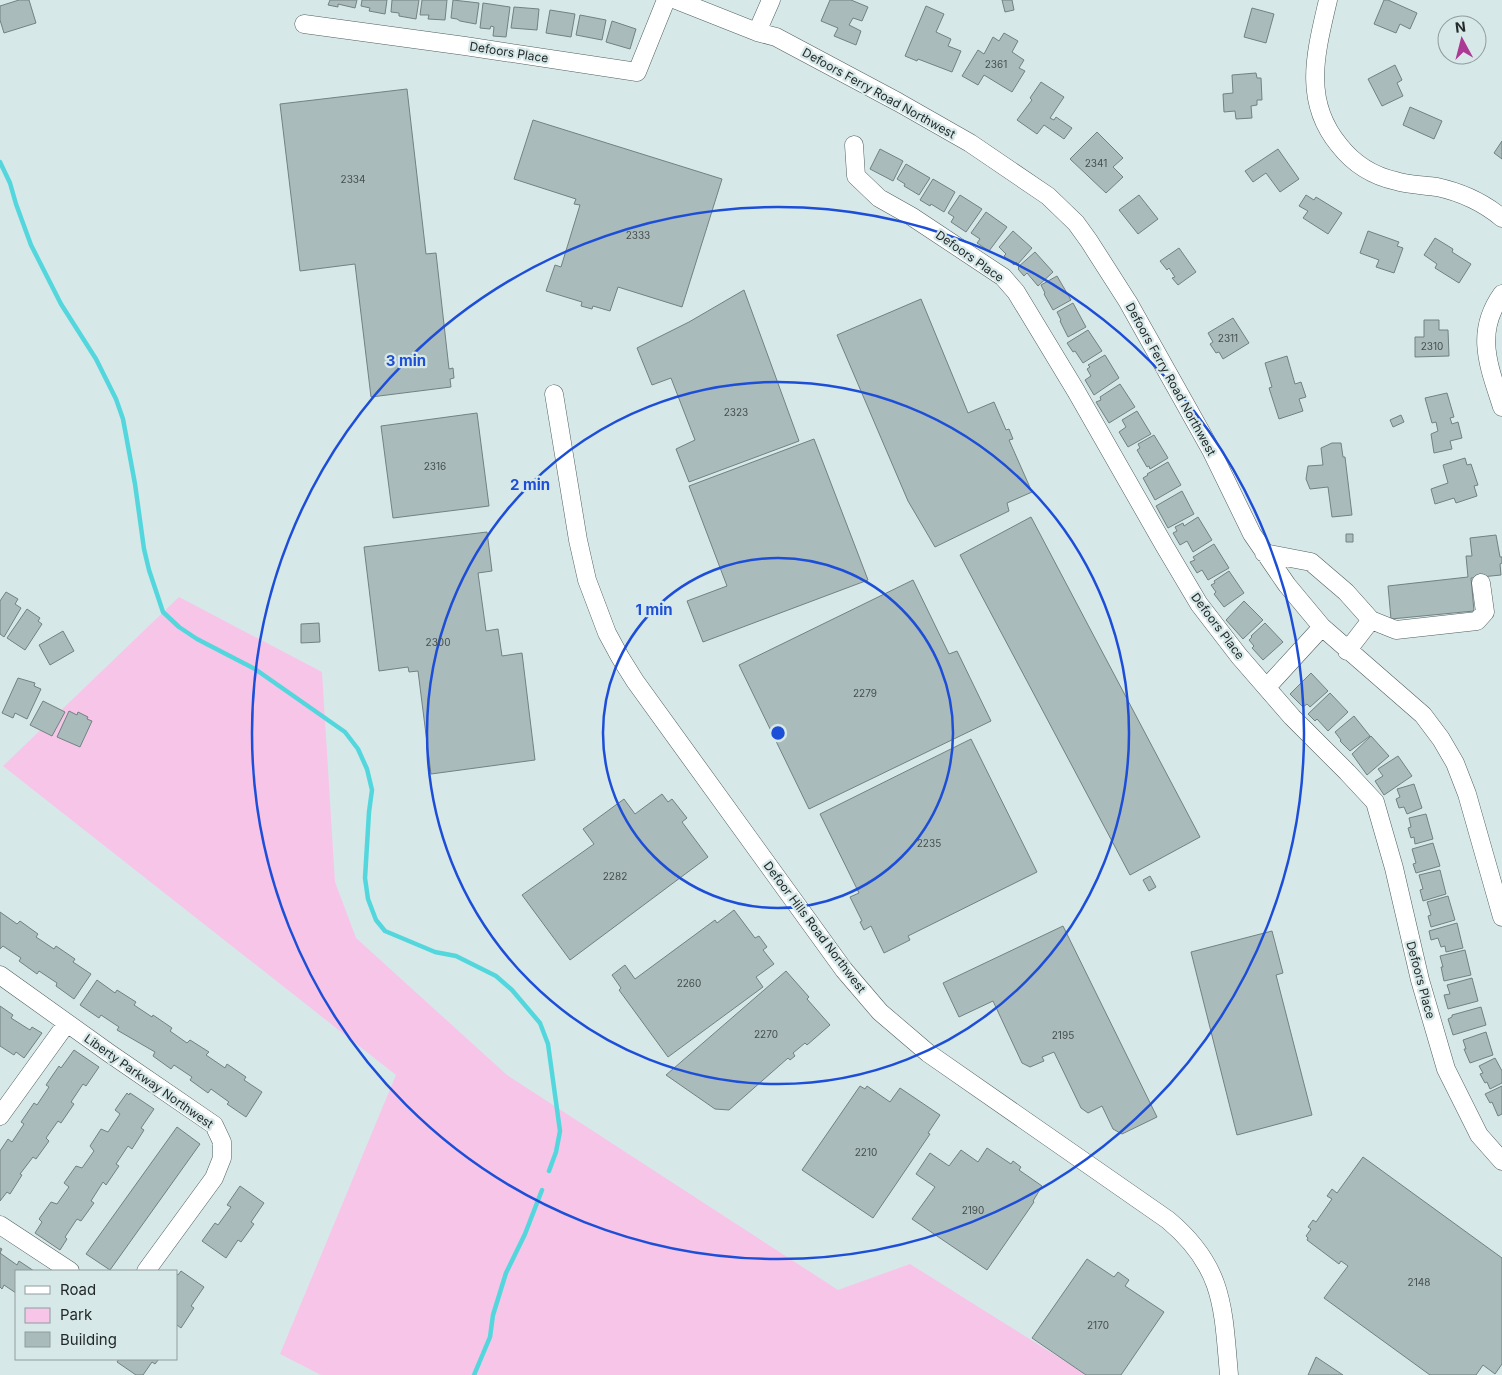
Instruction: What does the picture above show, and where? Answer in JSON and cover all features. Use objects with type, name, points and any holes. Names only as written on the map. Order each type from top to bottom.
[{"type":"street","name":"Defoors Place","points":[[304,24],[637,72],[666,0]]},
{"type":"street","name":"Defoors Ferry Road Northwest","points":[[676,0],[757,32],[776,37],[898,102],[970,143],[1048,196],[1076,222],[1128,302],[1211,450],[1252,534],[1264,553],[1322,628],[1422,715],[1441,739],[1455,763],[1467,794],[1502,917]]},
{"type":"street","points":[[757,32],[771,0]]},
{"type":"street","points":[[1328,0],[1314,73],[1317,104],[1329,133],[1348,156],[1370,172],[1395,181],[1439,188],[1468,197],[1502,218]]},
{"type":"street","name":"Defoors Place","points":[[854,145],[856,176],[879,198],[918,220],[1003,277],[1016,292],[1076,391],[1199,604],[1266,688],[1375,802],[1394,868],[1420,980],[1446,1069],[1479,1135],[1502,1161]]},
{"type":"street","points":[[1502,294],[1495,304],[1489,319],[1486,335],[1488,362],[1502,407]]},
{"type":"street","name":"Defoor Hills Road Northwest","points":[[554,394],[587,580],[607,633],[635,681],[844,970],[880,1012],[928,1053],[1168,1220],[1194,1244],[1211,1270],[1220,1297],[1224,1318],[1229,1375]]},
{"type":"street","points":[[1264,553],[1311,562],[1346,592],[1371,620],[1396,630],[1477,621],[1485,612],[1481,583]]},
{"type":"street","points":[[1347,651],[1371,620]]},
{"type":"street","points":[[1266,688],[1322,628]]},
{"type":"street","name":"Liberty Parkway Northwest","points":[[0,975],[214,1125],[222,1142],[222,1158],[214,1178],[147,1270]]},
{"type":"street","points":[[0,1116],[67,1023]]},
{"type":"street","points":[[0,1225],[68,1270]]},
{"type":"green space","points":[[179,597],[322,672],[335,882],[356,938],[507,1075],[838,1290],[910,1264],[1087,1375],[321,1375],[280,1354],[396,1075],[3,766]]},
{"type":"building","points":[[19,0],[29,0],[36,23],[4,33],[0,20],[0,6]]},
{"type":"building","points":[[330,0],[357,0],[355,8],[338,4],[338,7],[328,5]]},
{"type":"building","points":[[362,0],[387,0],[385,14],[369,11],[370,8],[361,6]]},
{"type":"building","points":[[392,0],[419,0],[416,19],[399,16],[399,13],[391,12]]},
{"type":"building","points":[[422,0],[447,0],[445,20],[428,19],[429,15],[420,15]]},
{"type":"building","points":[[453,0],[479,3],[476,24],[451,18]]},
{"type":"building","points":[[830,0],[851,0],[868,7],[862,21],[853,18],[849,25],[861,31],[856,45],[834,36],[838,28],[821,21]]},
{"type":"building","points":[[1002,0],[1012,0],[1014,10],[1005,12]]},
{"type":"building","points":[[1384,0],[1417,13],[1410,29],[1400,24],[1396,33],[1374,24]]},
{"type":"building","points":[[483,3],[510,7],[506,37],[493,36],[494,27],[491,26],[490,29],[480,28]]},
{"type":"building","points":[[926,6],[944,14],[936,32],[951,39],[948,46],[961,51],[952,72],[905,56]]},
{"type":"building","points":[[514,7],[539,9],[537,30],[511,28]]},
{"type":"building","points":[[1252,8],[1274,14],[1266,43],[1244,37]]},
{"type":"building","points":[[550,10],[575,14],[571,37],[546,33]]},
{"type":"building","points":[[580,15],[606,20],[602,40],[576,35]]},
{"type":"building","points":[[612,21],[636,29],[630,49],[606,42]]},
{"type":"building","points":[[1004,33],[1018,41],[1012,52],[1024,60],[1019,68],[1025,71],[1012,92],[984,75],[978,85],[962,76],[978,50],[984,54],[993,37],[999,41]]},
{"type":"building","points":[[1395,65],[1402,80],[1397,83],[1403,96],[1382,106],[1368,79]]},
{"type":"building","points":[[1256,73],[1257,78],[1261,78],[1262,100],[1257,100],[1257,105],[1251,106],[1252,118],[1236,119],[1235,111],[1224,112],[1223,94],[1233,93],[1232,75]]},
{"type":"building","points":[[1041,82],[1064,97],[1050,118],[1054,120],[1056,117],[1072,128],[1064,139],[1044,125],[1037,134],[1017,120],[1032,100],[1030,98]]},
{"type":"building","points":[[407,89],[426,254],[436,253],[449,369],[453,368],[454,378],[450,379],[451,387],[371,397],[355,264],[300,271],[280,104]]},
{"type":"building","points":[[1410,107],[1442,121],[1434,139],[1403,125]]},
{"type":"building","points":[[533,120],[722,179],[682,307],[618,287],[610,311],[593,306],[592,309],[581,306],[582,302],[546,291],[555,265],[561,267],[580,205],[574,204],[576,199],[514,179]]},
{"type":"building","points":[[1097,132],[1123,158],[1113,167],[1123,177],[1106,193],[1070,159]]},
{"type":"building","points":[[1502,141],[1502,159],[1494,153]]},
{"type":"building","points":[[880,149],[903,161],[893,181],[870,169]]},
{"type":"building","points":[[1278,149],[1299,179],[1280,192],[1266,173],[1253,182],[1245,171]]},
{"type":"building","points":[[906,164],[930,178],[919,195],[904,186],[905,184],[897,179]]},
{"type":"building","points":[[933,179],[955,192],[944,212],[920,200]]},
{"type":"building","points":[[960,195],[982,209],[966,232],[951,222],[954,217],[948,213]]},
{"type":"building","points":[[1139,195],[1158,219],[1138,234],[1119,210]]},
{"type":"building","points":[[1306,195],[1314,200],[1316,197],[1342,213],[1328,234],[1303,218],[1308,211],[1299,206]]},
{"type":"building","points":[[986,212],[1007,227],[989,251],[977,243],[980,239],[971,233]]},
{"type":"building","points":[[1013,231],[1032,248],[1018,264],[1016,262],[1014,265],[1004,256],[1006,254],[999,247]]},
{"type":"building","points":[[1368,231],[1399,242],[1397,246],[1403,248],[1394,273],[1376,267],[1379,260],[1360,253]]},
{"type":"building","points":[[1435,238],[1453,249],[1452,252],[1471,264],[1459,283],[1435,268],[1437,264],[1424,255]]},
{"type":"building","points":[[1179,248],[1196,272],[1178,285],[1172,278],[1175,277],[1169,268],[1167,270],[1160,261]]},
{"type":"building","points":[[1035,252],[1053,272],[1038,286],[1027,273],[1024,276],[1018,269]]},
{"type":"building","points":[[1057,276],[1071,300],[1053,310],[1041,285]]},
{"type":"building","points":[[744,290],[799,441],[689,482],[676,449],[695,440],[671,378],[652,385],[637,348],[689,322]]},
{"type":"building","points":[[921,299],[968,413],[994,402],[1006,430],[1009,429],[1013,439],[1009,440],[1032,492],[1007,503],[1009,511],[935,547],[908,501],[837,335]]},
{"type":"building","points":[[1073,303],[1086,327],[1068,337],[1057,312]]},
{"type":"building","points":[[1233,318],[1249,343],[1223,359],[1219,352],[1216,353],[1210,344],[1213,342],[1208,333]]},
{"type":"building","points":[[1424,320],[1439,320],[1439,330],[1448,330],[1449,356],[1415,357],[1415,337],[1424,337]]},
{"type":"building","points":[[1088,330],[1102,351],[1083,363],[1067,343]]},
{"type":"building","points":[[1105,355],[1119,378],[1094,395],[1085,380],[1091,376],[1087,369],[1090,367],[1088,365]]},
{"type":"building","points":[[1287,356],[1295,384],[1301,382],[1306,397],[1299,399],[1303,411],[1279,419],[1269,388],[1272,387],[1265,363]]},
{"type":"building","points":[[1120,384],[1135,407],[1109,423],[1096,402],[1101,400],[1100,397]]},
{"type":"building","points":[[1447,393],[1454,417],[1450,418],[1452,424],[1458,422],[1462,438],[1450,441],[1452,449],[1434,453],[1431,434],[1438,431],[1436,422],[1432,423],[1425,398]]},
{"type":"building","points":[[1137,411],[1151,434],[1128,447],[1119,432],[1126,427],[1122,420]]},
{"type":"building","points":[[477,413],[489,506],[393,518],[381,426]]},
{"type":"building","points":[[1401,415],[1404,422],[1393,427],[1390,420]]},
{"type":"building","points":[[1154,435],[1168,458],[1150,469],[1137,450],[1140,448],[1138,444]]},
{"type":"building","points":[[814,439],[868,580],[703,642],[687,601],[727,586],[689,486]]},
{"type":"building","points":[[1332,443],[1341,443],[1343,457],[1345,457],[1352,515],[1332,517],[1328,487],[1310,489],[1306,479],[1308,466],[1323,465],[1321,448]]},
{"type":"building","points":[[1465,458],[1467,465],[1471,464],[1478,485],[1474,486],[1477,496],[1456,503],[1454,498],[1435,504],[1431,489],[1448,483],[1443,465]]},
{"type":"building","points":[[1168,462],[1181,485],[1155,500],[1143,478]]},
{"type":"building","points":[[1182,491],[1194,514],[1168,528],[1156,506]]},
{"type":"building","points":[[1031,517],[1200,837],[1130,875],[960,555]]},
{"type":"building","points":[[1198,517],[1212,540],[1193,552],[1187,541],[1180,545],[1173,533],[1177,531],[1175,527],[1183,523],[1184,526]]},
{"type":"building","points":[[487,532],[492,571],[478,573],[486,631],[498,629],[502,656],[522,653],[535,760],[431,774],[418,671],[409,672],[408,667],[379,671],[364,547]]},
{"type":"building","points":[[1346,534],[1353,534],[1353,542],[1346,542]]},
{"type":"building","points":[[1496,535],[1500,557],[1502,557],[1502,563],[1500,564],[1501,575],[1471,578],[1474,611],[1391,619],[1388,586],[1468,577],[1466,556],[1472,556],[1470,538]]},
{"type":"building","points":[[1214,544],[1229,568],[1208,580],[1202,570],[1197,573],[1190,562],[1195,560],[1193,557]]},
{"type":"building","points":[[1229,571],[1244,593],[1224,607],[1214,594],[1216,592],[1211,585]]},
{"type":"building","points":[[913,580],[949,654],[957,651],[991,721],[809,809],[739,665]]},
{"type":"building","points":[[6,592],[18,599],[15,604],[21,608],[4,637],[0,634],[0,601]]},
{"type":"building","points":[[1244,601],[1263,620],[1243,639],[1226,620]]},
{"type":"building","points":[[27,609],[40,618],[38,621],[42,624],[25,650],[7,638]]},
{"type":"building","points":[[319,623],[320,642],[301,643],[301,624]]},
{"type":"building","points":[[1265,623],[1283,642],[1263,660],[1252,648],[1254,646],[1249,640]]},
{"type":"building","points":[[63,631],[74,651],[50,665],[39,645]]},
{"type":"building","points":[[1311,673],[1328,691],[1310,707],[1307,704],[1303,707],[1290,694]]},
{"type":"building","points":[[18,678],[35,683],[34,686],[41,689],[27,719],[15,713],[13,718],[2,713]]},
{"type":"building","points":[[1330,693],[1348,712],[1328,731],[1317,719],[1315,721],[1308,714]]},
{"type":"building","points":[[43,701],[65,712],[52,736],[30,725]]},
{"type":"building","points":[[69,711],[77,715],[78,712],[92,721],[80,747],[57,737]]},
{"type":"building","points":[[1354,716],[1370,736],[1350,751],[1340,741],[1335,732]]},
{"type":"building","points":[[1371,736],[1389,756],[1367,775],[1352,754]]},
{"type":"building","points":[[971,739],[1037,872],[908,936],[910,940],[884,953],[871,926],[864,930],[860,922],[862,921],[850,897],[859,893],[820,814]]},
{"type":"building","points":[[1398,756],[1412,776],[1384,795],[1375,781],[1383,776],[1378,769]]},
{"type":"building","points":[[1414,784],[1422,808],[1407,814],[1404,807],[1399,808],[1396,799],[1400,797],[1397,789]]},
{"type":"building","points":[[662,794],[668,802],[672,799],[687,818],[682,822],[708,857],[570,960],[522,895],[594,844],[583,829],[624,799],[635,814]]},
{"type":"building","points":[[1426,814],[1433,839],[1415,844],[1414,837],[1411,838],[1408,828],[1411,827],[1409,818]]},
{"type":"building","points":[[1433,843],[1440,866],[1416,873],[1413,864],[1416,863],[1412,849]]},
{"type":"building","points":[[1440,870],[1446,894],[1423,901],[1420,890],[1423,889],[1419,875]]},
{"type":"building","points":[[1150,876],[1156,887],[1149,891],[1143,880]]},
{"type":"building","points":[[1448,896],[1455,920],[1431,927],[1428,916],[1431,915],[1427,902]]},
{"type":"building","points":[[734,910],[755,938],[759,936],[767,947],[763,950],[774,964],[756,977],[763,987],[668,1057],[619,990],[621,988],[612,975],[625,965],[635,979],[715,920],[717,923]]},
{"type":"building","points":[[0,912],[17,924],[20,921],[38,934],[36,937],[54,949],[56,946],[75,959],[73,962],[91,974],[74,999],[56,986],[57,983],[39,971],[37,974],[19,961],[21,958],[3,946],[0,949]]},
{"type":"building","points":[[1457,923],[1463,948],[1446,952],[1445,946],[1441,947],[1438,938],[1431,940],[1429,931]]},
{"type":"building","points":[[1063,926],[1157,1117],[1122,1134],[1113,1129],[1102,1106],[1088,1113],[1081,1108],[1054,1052],[1042,1057],[1044,1061],[1030,1067],[1022,1063],[993,1001],[959,1017],[943,983]]},
{"type":"building","points":[[1272,931],[1283,973],[1276,975],[1312,1115],[1237,1135],[1191,952]]},
{"type":"building","points":[[1465,950],[1471,975],[1444,981],[1440,956]]},
{"type":"building","points":[[786,971],[830,1025],[807,1045],[805,1043],[793,1053],[795,1056],[790,1060],[788,1058],[729,1110],[715,1109],[666,1075]]},
{"type":"building","points":[[1472,978],[1478,1001],[1448,1009],[1444,995],[1450,994],[1447,985]]},
{"type":"building","points":[[97,980],[115,993],[117,990],[136,1002],[134,1005],[172,1028],[170,1031],[187,1043],[190,1040],[209,1052],[206,1055],[225,1068],[227,1064],[246,1077],[244,1080],[262,1092],[246,1117],[227,1104],[229,1102],[211,1089],[208,1093],[190,1080],[192,1077],[174,1065],[171,1069],[153,1056],[155,1052],[117,1030],[119,1027],[101,1015],[99,1018],[80,1005]]},
{"type":"building","points":[[0,1006],[13,1015],[11,1018],[30,1030],[32,1027],[42,1033],[24,1058],[16,1052],[14,1055],[0,1046]]},
{"type":"building","points":[[1481,1007],[1486,1025],[1453,1035],[1448,1019],[1452,1015]]},
{"type":"building","points":[[1486,1032],[1493,1055],[1470,1063],[1464,1049],[1466,1049],[1463,1040]]},
{"type":"building","points":[[74,1050],[99,1067],[86,1086],[83,1084],[71,1102],[74,1104],[61,1123],[58,1121],[46,1138],[49,1141],[36,1159],[33,1157],[20,1174],[22,1175],[10,1194],[7,1192],[0,1201],[0,1151],[8,1139],[12,1142],[24,1124],[21,1122],[34,1103],[37,1105],[49,1087],[46,1085],[59,1066],[61,1068]]},
{"type":"building","points":[[1495,1058],[1502,1071],[1502,1083],[1490,1089],[1480,1074],[1483,1073],[1479,1066]]},
{"type":"building","points":[[860,1086],[865,1089],[867,1086],[890,1102],[900,1088],[940,1115],[928,1133],[930,1134],[873,1218],[802,1170]]},
{"type":"building","points":[[1502,1086],[1502,1114],[1498,1116],[1492,1102],[1490,1103],[1485,1094]]},
{"type":"building","points":[[127,1093],[129,1095],[130,1093],[154,1109],[141,1128],[144,1130],[132,1149],[128,1146],[116,1164],[119,1166],[106,1185],[103,1182],[91,1201],[94,1203],[81,1221],[77,1219],[65,1237],[67,1239],[60,1250],[35,1233],[42,1222],[39,1219],[51,1202],[57,1204],[69,1187],[64,1183],[76,1166],[82,1168],[94,1151],[90,1146],[101,1129],[108,1132],[120,1114],[115,1110]]},
{"type":"building","points":[[177,1127],[200,1144],[110,1270],[86,1254]]},
{"type":"building","points":[[987,1148],[1011,1164],[1013,1161],[1021,1167],[1019,1170],[1042,1186],[1034,1202],[987,1270],[912,1219],[935,1187],[916,1174],[930,1153],[949,1166],[961,1150],[978,1162]]},
{"type":"building","points":[[1363,1157],[1502,1258],[1502,1364],[1495,1374],[1483,1365],[1476,1375],[1430,1375],[1324,1298],[1348,1266],[1341,1261],[1339,1264],[1307,1240],[1306,1236],[1311,1229],[1308,1227],[1313,1220],[1316,1222],[1332,1199],[1327,1196],[1332,1189],[1337,1193]]},
{"type":"building","points":[[240,1186],[264,1203],[251,1222],[254,1224],[241,1242],[238,1240],[226,1258],[202,1241],[215,1223],[218,1225],[231,1207],[227,1205]]},
{"type":"building","points":[[0,1253],[17,1265],[19,1261],[32,1270],[15,1270],[15,1292],[4,1285],[2,1289],[0,1287]]},
{"type":"building","points":[[1087,1259],[1114,1277],[1118,1272],[1129,1280],[1125,1286],[1164,1312],[1121,1375],[1086,1375],[1032,1338]]},
{"type":"building","points":[[181,1271],[204,1287],[191,1306],[194,1308],[181,1328],[178,1326],[178,1275]]},
{"type":"building","points":[[1316,1357],[1343,1375],[1308,1375]]},
{"type":"building","points":[[118,1360],[158,1360],[155,1364],[152,1362],[143,1375],[136,1375],[117,1362]]},
{"type":"waterway","points":[[0,162],[10,183],[31,245],[61,304],[96,359],[116,399],[123,419],[144,549],[163,612],[179,627],[197,639],[255,669],[345,732],[358,749],[367,769],[372,790],[365,878],[368,899],[376,920],[385,931],[435,952],[456,956],[496,976],[512,990],[540,1023],[548,1044],[560,1131],[556,1152],[549,1171]]},
{"type":"waterway","points":[[474,1375],[490,1337],[493,1315],[506,1273],[525,1234],[542,1190]]}]
